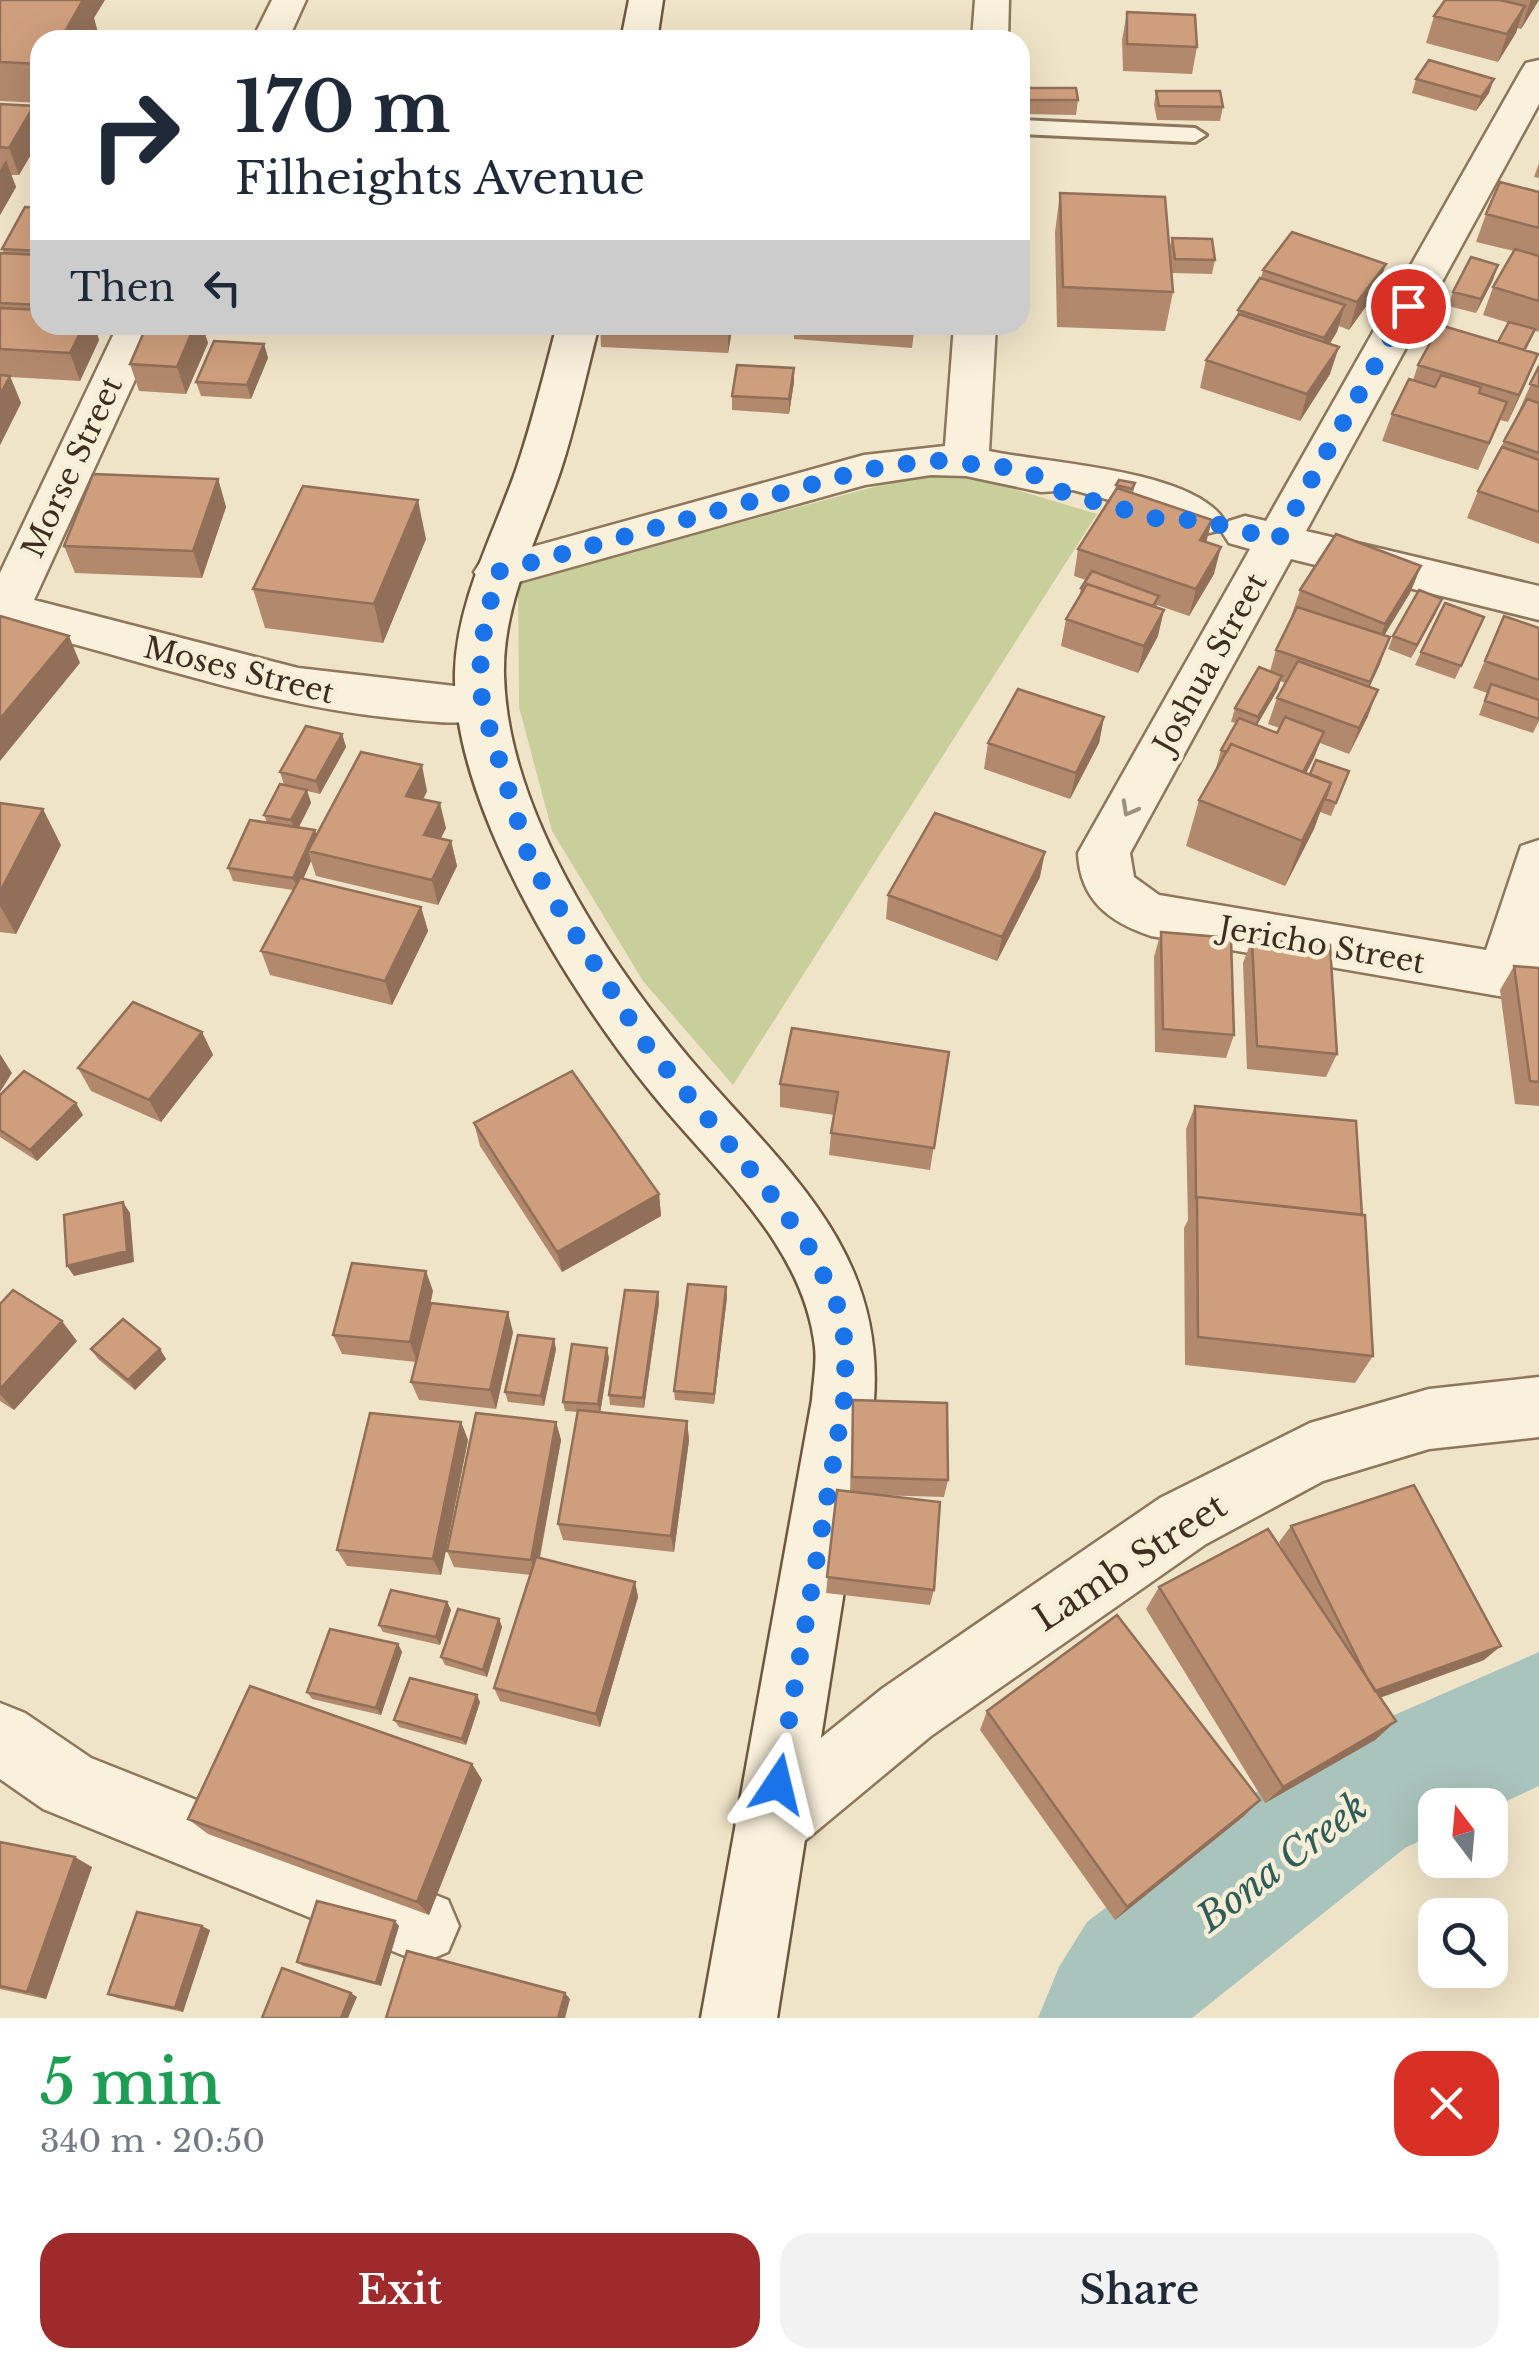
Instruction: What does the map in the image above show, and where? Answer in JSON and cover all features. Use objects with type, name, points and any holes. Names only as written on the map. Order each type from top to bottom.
[{"type":"street","points":[[274,30],[288,0]]},
{"type":"street","points":[[641,30],[646,0]]},
{"type":"street","points":[[990,30],[992,0]]},
{"type":"street","name":"Joshua Street","points":[[1112,891],[1104,875],[1104,853],[1539,71]]},
{"type":"street","name":"Morse Street","points":[[3,609],[134,335]]},
{"type":"street","points":[[575,335],[538,472],[497,572],[480,650],[482,704],[531,864],[644,1042],[774,1198],[809,1247],[836,1300],[846,1346],[844,1400],[739,2018]]},
{"type":"street","points":[[966,461],[974,335]]},
{"type":"street","points":[[497,572],[864,470],[931,460],[966,461],[1041,477],[1064,493],[1162,520],[1201,520],[1539,602]]},
{"type":"street","name":"Moses Street","points":[[3,609],[321,693],[408,704],[482,704]]},
{"type":"street","points":[[1522,979],[1539,860]]},
{"type":"street","name":"Jericho Street","points":[[1112,891],[1128,906],[1151,915],[1522,979]]},
{"type":"street","name":"Lamb Street","points":[[771,1823],[907,1712],[1183,1521],[1310,1454],[1428,1419],[1539,1407]]},
{"type":"street","points":[[0,1738],[68,1784],[422,1926]]},
{"type":"lane","points":[[1030,128],[1195,135]]},
{"type":"green space","points":[[911,477],[974,477],[1097,514],[733,1085],[643,981],[552,831],[519,707],[518,582]]},
{"type":"building","points":[[0,0],[83,0],[66,30],[30,30],[30,64],[0,62]]},
{"type":"building","points":[[1445,0],[1500,0],[1525,6],[1507,34],[1434,16]]},
{"type":"building","points":[[1127,12],[1195,15],[1197,47],[1127,44]]},
{"type":"building","points":[[1429,60],[1494,79],[1481,97],[1416,79]]},
{"type":"building","points":[[1030,88],[1076,88],[1078,100],[1030,100]]},
{"type":"building","points":[[1156,91],[1220,91],[1223,107],[1159,106]]},
{"type":"building","points":[[0,104],[30,106],[30,113],[9,148],[0,147]]},
{"type":"building","points":[[1500,182],[1539,192],[1539,228],[1486,214]]},
{"type":"building","points":[[1060,193],[1165,197],[1173,292],[1063,287]]},
{"type":"building","points":[[25,207],[30,207],[30,250],[2,249]]},
{"type":"building","points":[[1292,232],[1386,264],[1357,302],[1263,270]]},
{"type":"building","points":[[1172,238],[1212,239],[1215,260],[1175,259]]},
{"type":"building","points":[[1515,249],[1539,256],[1539,301],[1493,287]]},
{"type":"building","points":[[0,253],[30,254],[30,304],[0,303]]},
{"type":"building","points":[[1471,257],[1498,265],[1481,299],[1453,292]]},
{"type":"building","points":[[1260,278],[1345,305],[1324,338],[1238,310]]},
{"type":"building","points":[[0,308],[30,310],[30,335],[79,335],[70,353],[0,349]]},
{"type":"building","points":[[1239,314],[1339,347],[1307,394],[1206,360]]},
{"type":"building","points":[[1509,322],[1535,329],[1524,350],[1498,342]]},
{"type":"building","points":[[1440,325],[1538,354],[1519,395],[1418,365]]},
{"type":"building","points":[[143,335],[191,335],[177,367],[130,364]]},
{"type":"building","points":[[214,341],[264,344],[247,385],[196,382]]},
{"type":"building","points":[[737,365],[794,368],[789,399],[732,396]]},
{"type":"building","points":[[1539,366],[1539,387],[1530,384]]},
{"type":"building","points":[[0,375],[10,376],[0,395]]},
{"type":"building","points":[[1441,375],[1481,387],[1479,393],[1507,402],[1489,443],[1392,414],[1409,379],[1435,387]]},
{"type":"building","points":[[1527,399],[1539,403],[1539,453],[1504,441]]},
{"type":"building","points":[[1502,447],[1539,460],[1539,512],[1478,491]]},
{"type":"building","points":[[93,474],[218,479],[193,551],[64,546]]},
{"type":"building","points":[[1119,480],[1135,483],[1132,489],[1116,485]]},
{"type":"building","points":[[303,486],[418,500],[374,604],[253,589]]},
{"type":"building","points":[[1117,488],[1212,520],[1200,540],[1221,547],[1196,589],[1078,549]]},
{"type":"building","points":[[1336,534],[1421,566],[1385,624],[1300,590]]},
{"type":"building","points":[[1092,571],[1159,596],[1153,606],[1087,584],[1081,588]]},
{"type":"building","points":[[1087,584],[1164,610],[1144,646],[1066,619]]},
{"type":"building","points":[[1419,590],[1442,599],[1417,645],[1393,636]]},
{"type":"building","points":[[1445,603],[1484,617],[1461,666],[1421,652]]},
{"type":"building","points":[[1297,607],[1390,637],[1370,682],[1276,650]]},
{"type":"building","points":[[0,616],[69,636],[0,719]]},
{"type":"building","points":[[1504,616],[1539,628],[1539,680],[1485,661]]},
{"type":"building","points":[[1298,661],[1378,690],[1359,728],[1277,698]]},
{"type":"building","points":[[1259,667],[1282,676],[1258,717],[1235,708]]},
{"type":"building","points":[[1491,684],[1539,700],[1539,719],[1485,701]]},
{"type":"building","points":[[1018,689],[1104,717],[1076,773],[988,743]]},
{"type":"building","points":[[1285,717],[1324,732],[1303,772],[1231,744],[1227,752],[1221,750],[1239,718],[1277,733]]},
{"type":"building","points":[[306,726],[342,734],[316,781],[280,772]]},
{"type":"building","points":[[1231,744],[1331,783],[1302,841],[1199,800]]},
{"type":"building","points":[[361,752],[422,765],[406,796],[440,803],[424,835],[451,841],[432,880],[308,851]]},
{"type":"building","points":[[1316,760],[1349,771],[1336,803],[1325,799],[1331,783],[1310,774]]},
{"type":"building","points":[[280,784],[307,790],[291,820],[264,815]]},
{"type":"building","points":[[0,803],[43,809],[0,892]]},
{"type":"building","points":[[935,813],[1045,852],[1002,937],[888,895]]},
{"type":"building","points":[[250,820],[315,830],[293,878],[228,868]]},
{"type":"building","points":[[300,878],[421,907],[385,981],[261,951]]},
{"type":"building","points":[[1161,932],[1231,938],[1234,1035],[1163,1029]]},
{"type":"building","points":[[1252,939],[1330,945],[1337,1054],[1257,1046]]},
{"type":"building","points":[[1514,966],[1539,968],[1539,1082],[1530,1081]]},
{"type":"building","points":[[133,1002],[202,1032],[149,1100],[78,1068]]},
{"type":"building","points":[[792,1028],[949,1052],[934,1148],[831,1133],[838,1092],[780,1084]]},
{"type":"building","points":[[24,1071],[76,1103],[30,1150],[0,1130],[0,1095]]},
{"type":"building","points":[[572,1071],[659,1194],[557,1252],[474,1123]]},
{"type":"building","points":[[1195,1106],[1356,1121],[1362,1215],[1196,1199]]},
{"type":"building","points":[[1197,1197],[1365,1215],[1373,1356],[1198,1337]]},
{"type":"building","points":[[123,1202],[127,1251],[67,1266],[64,1215]]},
{"type":"building","points":[[352,1263],[426,1271],[410,1342],[333,1335]]},
{"type":"building","points":[[688,1284],[726,1287],[714,1394],[674,1391]]},
{"type":"building","points":[[13,1290],[62,1321],[0,1389],[0,1304]]},
{"type":"building","points":[[625,1290],[658,1292],[643,1398],[609,1395]]},
{"type":"building","points":[[431,1303],[508,1312],[490,1390],[411,1382]]},
{"type":"building","points":[[123,1319],[160,1349],[128,1380],[91,1349]]},
{"type":"building","points":[[518,1335],[554,1339],[541,1396],[505,1392]]},
{"type":"building","points":[[572,1344],[607,1348],[598,1404],[563,1402]]},
{"type":"building","points":[[853,1400],[947,1403],[948,1480],[852,1477]]},
{"type":"building","points":[[578,1410],[687,1421],[671,1536],[558,1524]]},
{"type":"building","points":[[370,1413],[461,1422],[433,1559],[337,1550]]},
{"type":"building","points":[[476,1413],[556,1422],[531,1560],[447,1551]]},
{"type":"building","points":[[1414,1485],[1501,1646],[1375,1691],[1291,1526]]},
{"type":"building","points":[[837,1490],[940,1502],[934,1590],[827,1577]]},
{"type":"building","points":[[1268,1529],[1396,1721],[1283,1787],[1159,1587]]},
{"type":"building","points":[[536,1557],[635,1582],[596,1714],[494,1688]]},
{"type":"building","points":[[391,1590],[447,1602],[436,1637],[379,1625]]},
{"type":"building","points":[[458,1609],[499,1619],[483,1670],[441,1657]]},
{"type":"building","points":[[1117,1615],[1260,1800],[1127,1907],[987,1711]]},
{"type":"building","points":[[330,1629],[398,1644],[376,1708],[307,1692]]},
{"type":"building","points":[[410,1678],[477,1695],[462,1739],[394,1720]]},
{"type":"building","points":[[250,1686],[472,1764],[417,1902],[188,1819]]},
{"type":"building","points":[[0,1842],[75,1857],[27,1992],[0,1986]]},
{"type":"building","points":[[317,1901],[395,1921],[376,1983],[297,1962]]},
{"type":"building","points":[[137,1912],[202,1926],[175,2008],[108,1994]]},
{"type":"building","points":[[407,1951],[565,1993],[558,2018],[386,2018]]},
{"type":"building","points":[[282,1968],[351,1993],[341,2018],[262,2018]]},
{"type":"waterway","name":"Bona Creek","points":[[1110,2018],[1137,1972],[1357,1800],[1539,1718]]},
{"type":"route","points":[[778,1784],[844,1400],[846,1346],[836,1300],[809,1247],[774,1198],[644,1042],[531,864],[504,789],[482,704],[480,650],[497,572],[864,470],[931,460],[1003,467],[1041,477],[1064,493],[1162,520],[1201,520],[1278,540],[1408,306]]}]
